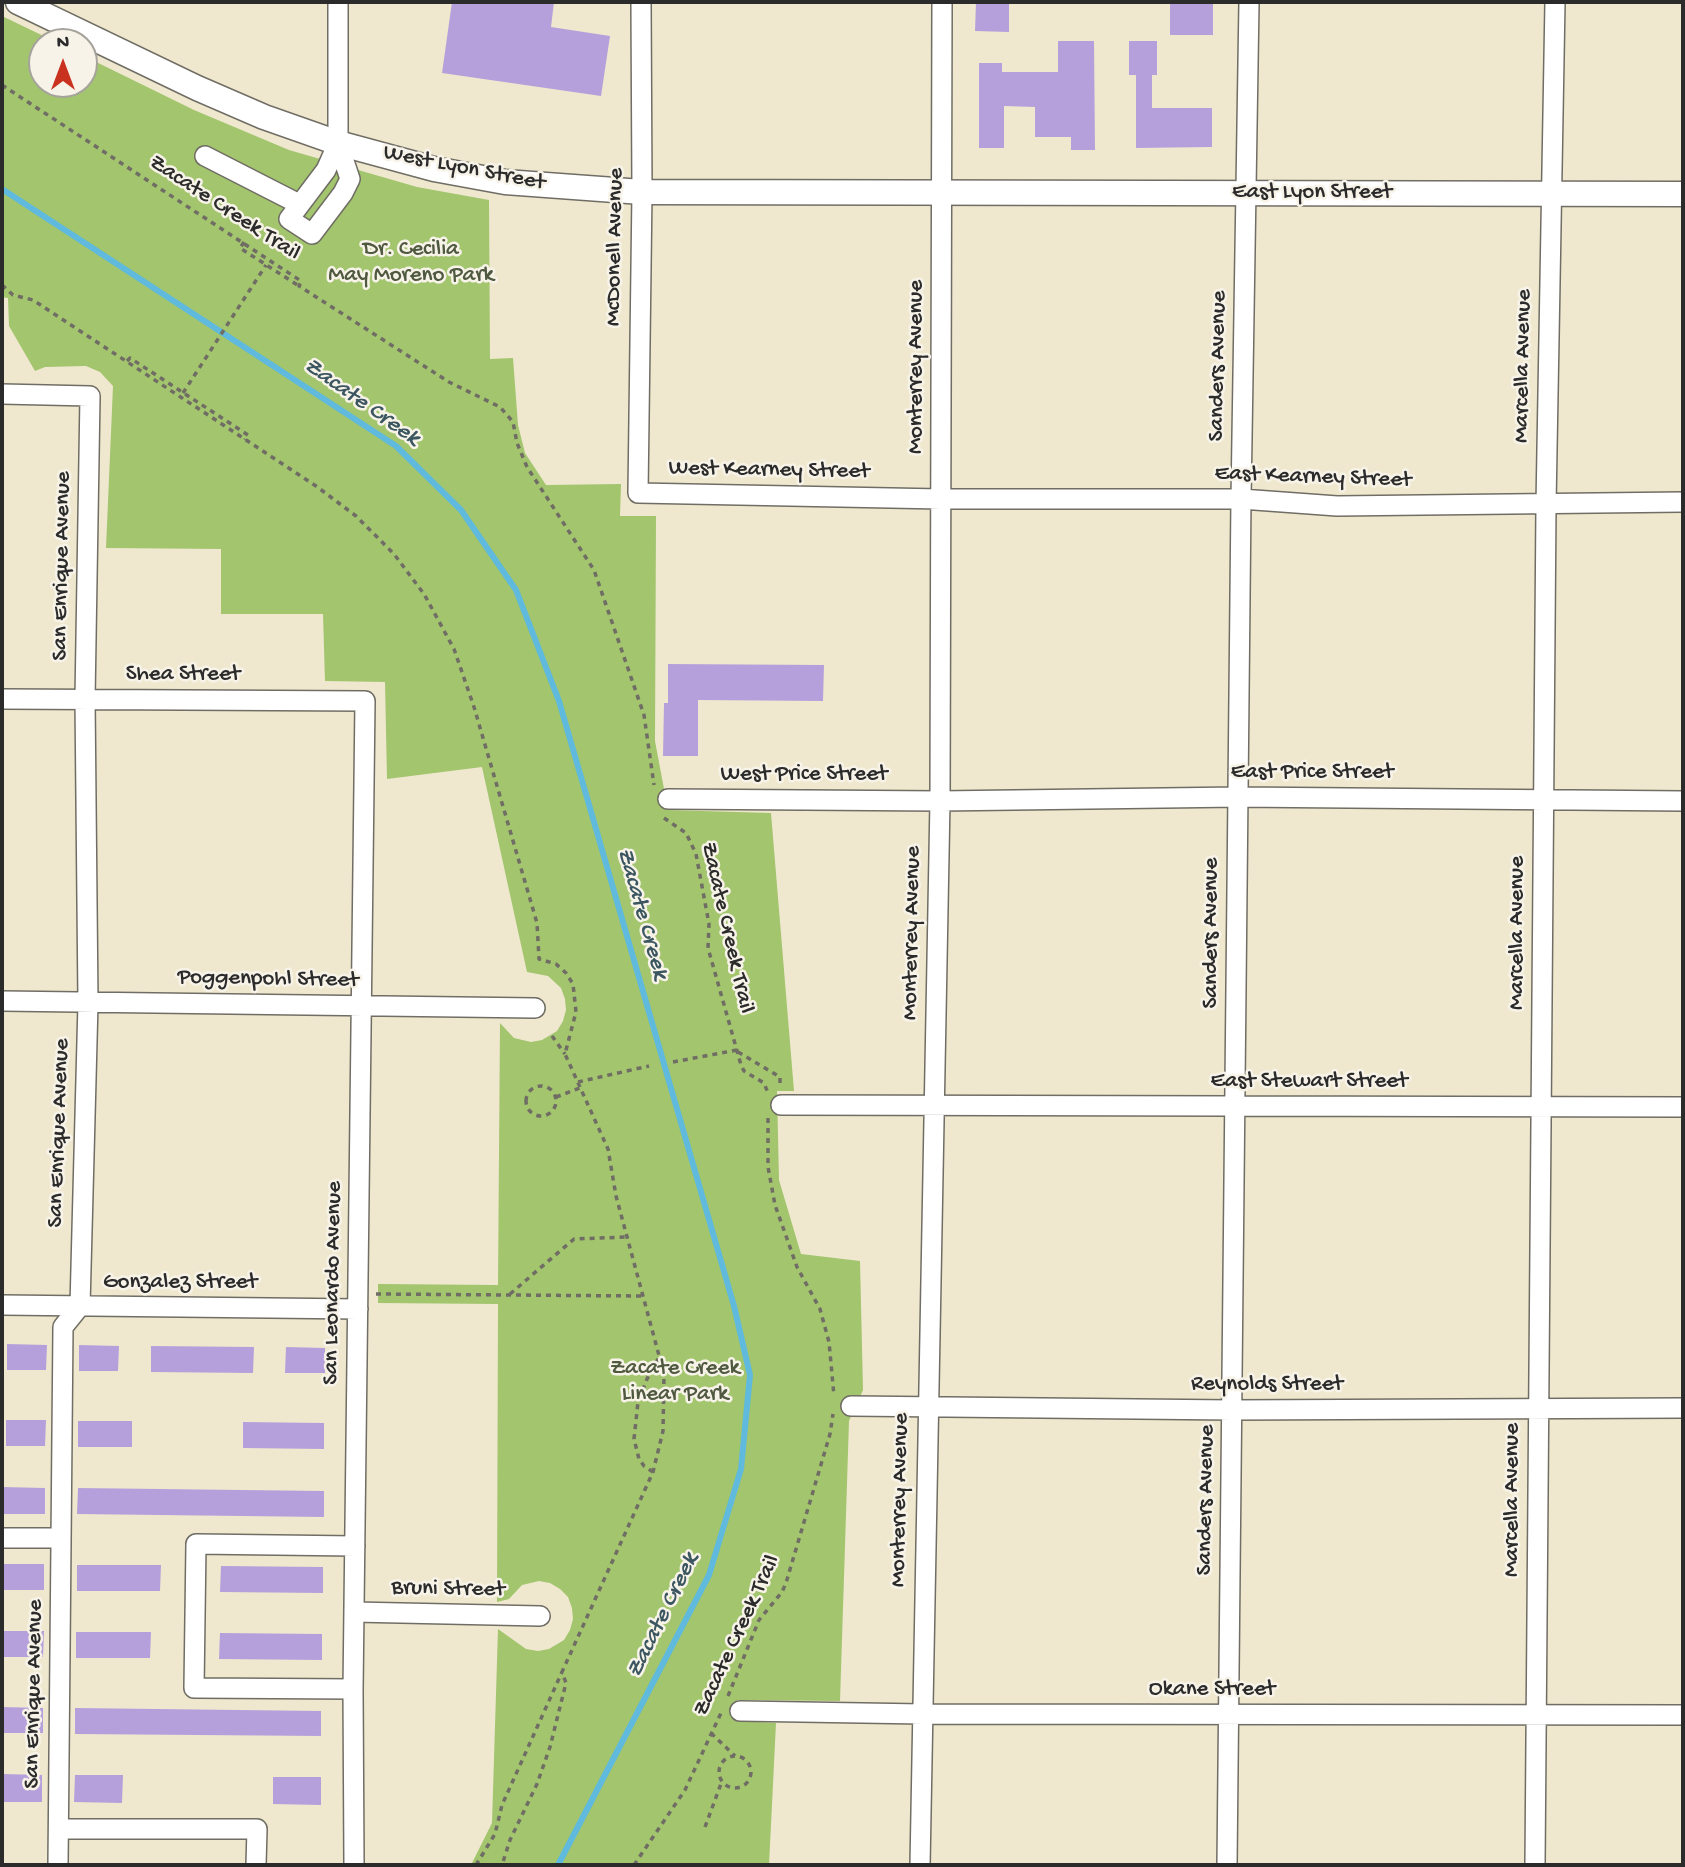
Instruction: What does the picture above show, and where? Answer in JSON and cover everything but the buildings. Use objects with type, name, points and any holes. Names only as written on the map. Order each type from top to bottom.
[{"type":"main road","name":"West Lyon Street","points":[[27,4],[197,89],[264,117],[338,143],[435,169],[505,182],[642,192],[942,192]]},
{"type":"main road","name":"East Lyon Street","points":[[942,192],[1683,194]]},
{"type":"street","points":[[338,2],[338,143],[350,179],[343,193],[312,234],[289,219],[326,170],[338,143]]},
{"type":"street","name":"McDonell Avenue","points":[[638,493],[642,192],[641,2]]},
{"type":"street","name":"Monterrey Avenue","points":[[920,1865],[940,800],[942,2]]},
{"type":"street","name":"Sanders Avenue","points":[[1227,1865],[1241,499],[1249,2]]},
{"type":"street","name":"Marcella Avenue","points":[[1535,1865],[1546,505],[1555,2]]},
{"type":"street","points":[[205,156],[299,204]]},
{"type":"street","name":"San Enrique Avenue","points":[[2,394],[90,396],[85,699],[88,1003],[80,1306],[63,1327],[58,1865]]},
{"type":"street","name":"West Kearney Street","points":[[638,493],[941,499]]},
{"type":"street","name":"East Kearney Street","points":[[941,499],[1241,499],[1337,506],[1683,502]]},
{"type":"street","name":"Shea Street","points":[[2,699],[365,701]]},
{"type":"street","name":"San Leonardo Avenue","points":[[354,1865],[353,1689],[365,701]]},
{"type":"street","name":"East Price Street","points":[[940,800],[1238,797],[1683,801]]},
{"type":"street","name":"West Price Street","points":[[661,803],[940,800]]},
{"type":"street","name":"Poggenpohl Street","points":[[2,1001],[535,1008]]},
{"type":"street","name":"East Stewart Street","points":[[772,1104],[1683,1107]]},
{"type":"street","name":"Gonzalez Street","points":[[2,1306],[358,1308]]},
{"type":"street","name":"Reynolds Street","points":[[839,1404],[1232,1410],[1683,1408]]},
{"type":"street","points":[[2,1538],[61,1538]]},
{"type":"street","points":[[353,1689],[194,1688],[196,1544],[355,1546]]},
{"type":"street","name":"Bruni Street","points":[[354,1612],[540,1616]]},
{"type":"street","name":"Okane Street","points":[[730,1707],[923,1714],[1683,1716]]},
{"type":"street","points":[[59,1829],[257,1829],[257,1865]]},
{"type":"path","name":"Zacate Creek Trail","points":[[2,85],[244,242],[301,281],[299,286],[449,382],[500,407],[513,422],[517,443],[527,467],[594,570],[644,715],[661,803],[686,833],[696,854],[709,924],[708,947],[744,1071],[764,1083],[772,1104],[768,1167],[775,1205],[797,1267],[820,1308],[829,1342],[839,1404],[782,1592],[759,1620],[730,1707],[711,1733],[685,1790],[634,1865]]},
{"type":"path","points":[[244,242],[240,248],[299,286]]},
{"type":"path","points":[[183,393],[267,265]]},
{"type":"path","points":[[127,362],[130,358],[248,435],[245,440]]},
{"type":"path","points":[[552,1036],[565,1054]]},
{"type":"path","points":[[673,1062],[738,1051],[780,1077],[772,1104]]},
{"type":"path","points":[[578,1082],[649,1066]]},
{"type":"path","points":[[537,1086],[548,1087],[556,1097],[555,1108],[548,1115],[538,1116],[526,1107],[528,1092],[537,1086]]},
{"type":"path","points":[[556,1097],[581,1087]]},
{"type":"path","points":[[510,1296],[514,1289],[573,1239],[627,1237]]},
{"type":"path","points":[[376,1294],[643,1296]]},
{"type":"path","points":[[653,1472],[639,1459],[634,1439],[638,1402],[659,1357]]},
{"type":"path","points":[[476,1865],[495,1834],[502,1805],[562,1672]]},
{"type":"path","points":[[711,1733],[735,1756],[748,1762],[748,1779],[733,1787],[722,1781],[719,1773],[720,1764],[735,1756]]},
{"type":"path","points":[[705,1827],[722,1781]]},
{"type":"green space","name":"Zacate Creek Linear Park","points":[[2,16],[28,29],[28,98],[98,98],[98,63],[194,110],[289,150],[417,187],[489,200],[490,359],[513,358],[518,425],[525,453],[546,485],[621,484],[620,516],[656,516],[655,741],[668,810],[771,813],[794,1091],[777,1091],[779,1180],[801,1254],[860,1261],[863,1390],[849,1421],[840,1701],[737,1700],[737,1721],[776,1723],[769,1865],[471,1865],[492,1823],[498,1629],[526,1649],[549,1649],[564,1640],[570,1630],[572,1608],[568,1597],[560,1589],[539,1581],[522,1585],[509,1599],[497,1602],[498,1304],[378,1303],[378,1284],[498,1285],[500,1023],[514,1038],[531,1042],[542,1040],[557,1031],[563,1021],[565,999],[561,988],[548,976],[527,972],[482,767],[387,779],[385,682],[325,681],[323,614],[221,614],[221,549],[106,548],[113,386],[100,372],[86,366],[45,367],[35,371],[9,326],[8,298],[2,297]]},
{"type":"waterway","name":"Zacate Creek","points":[[2,189],[396,446],[461,510],[516,590],[559,701],[734,1306],[750,1375],[741,1469],[709,1575],[558,1865]]},
{"type":"park label","name":"Dr. Cecilia May Moreno Park","points":[[411,263]]}]
